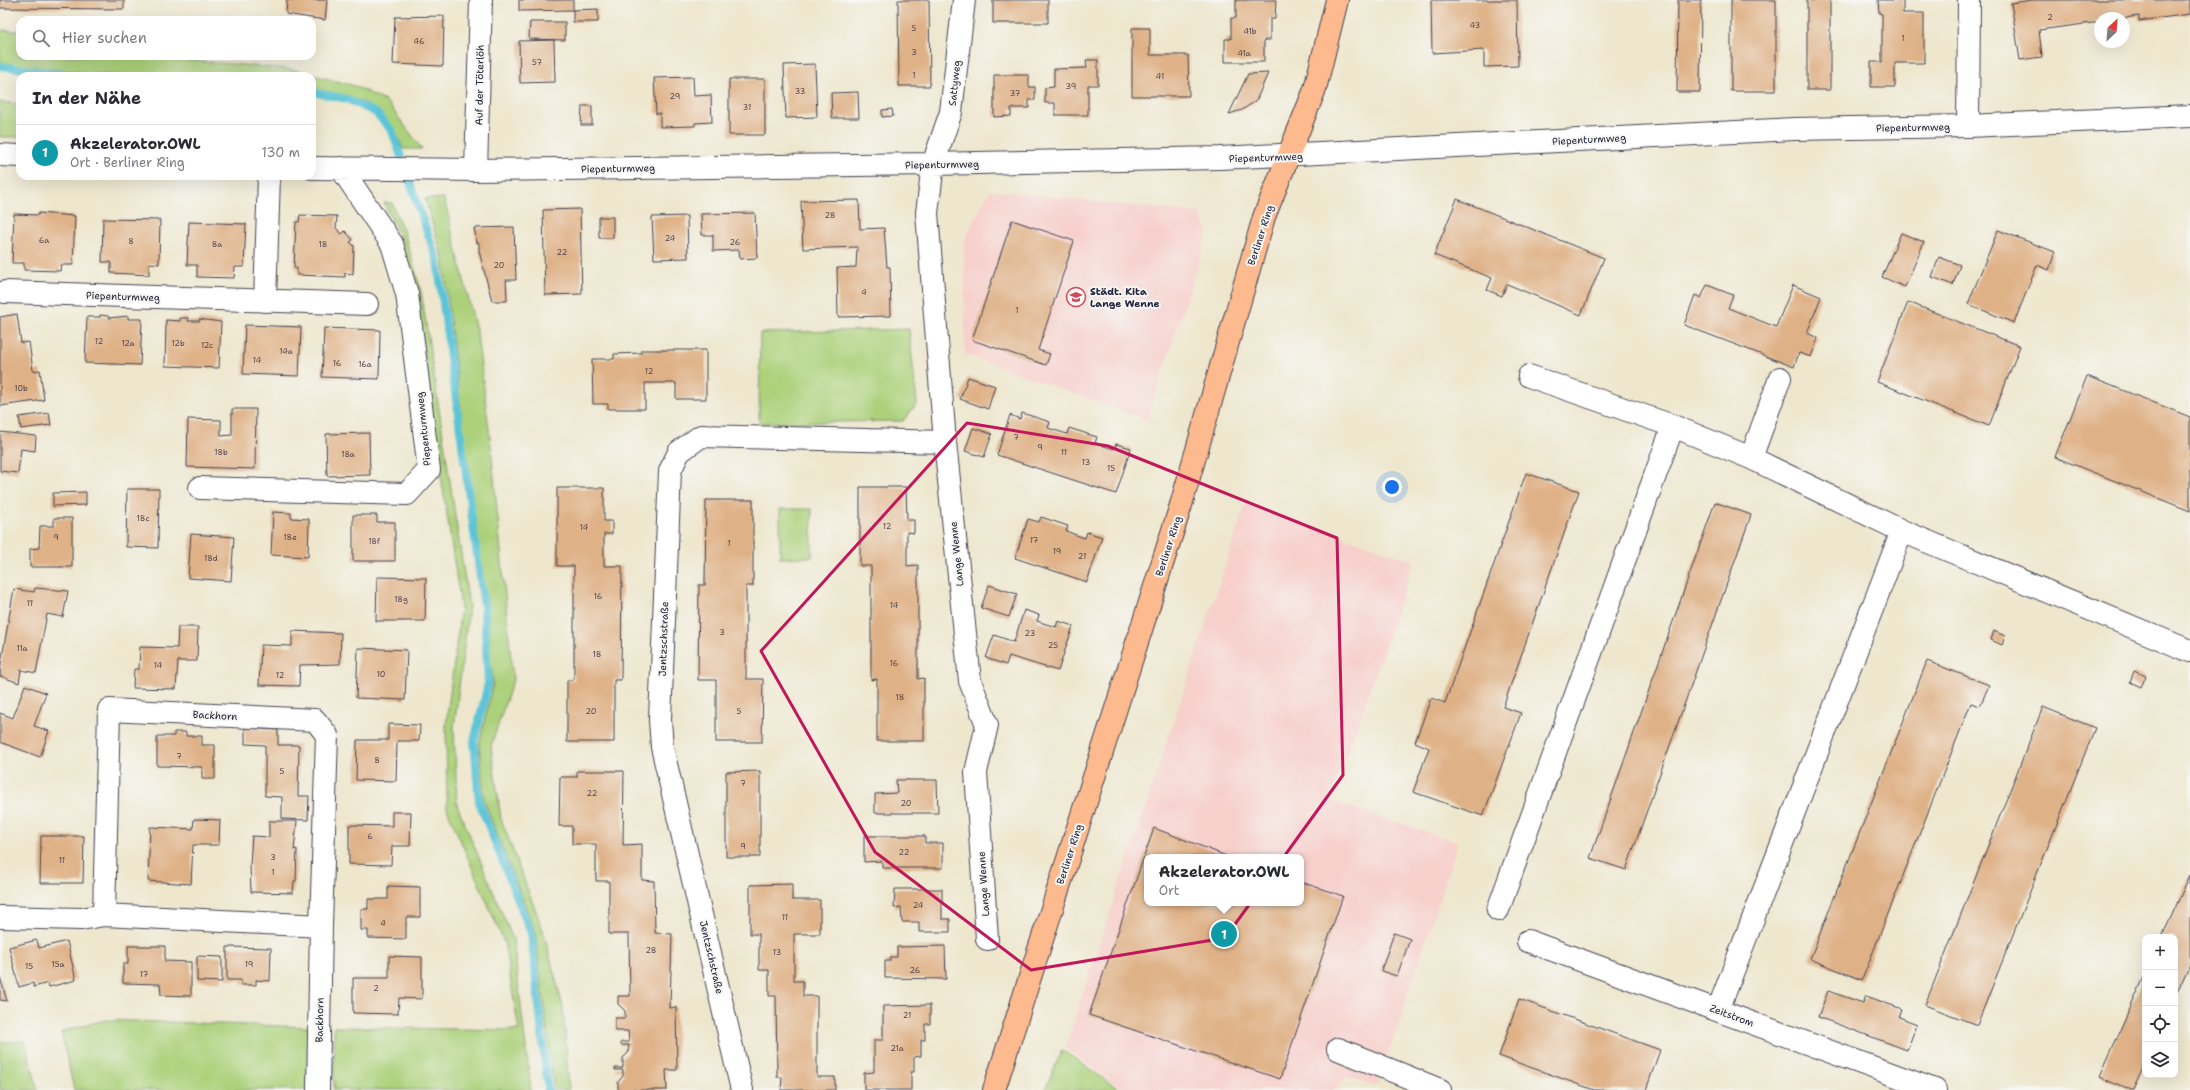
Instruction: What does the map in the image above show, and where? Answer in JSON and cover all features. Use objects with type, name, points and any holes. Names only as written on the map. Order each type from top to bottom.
[{"type":"main road","name":"Berliner Ring","points":[[994,1090],[1181,505],[1264,217],[1315,89],[1337,0]]},
{"type":"street","name":"Auf der Töterlöh","points":[[476,170],[481,0]]},
{"type":"street","name":"Sattyweg","points":[[933,164],[951,112],[964,0]]},
{"type":"street","points":[[1968,126],[1969,0]]},
{"type":"street","name":"Piepenturmweg","points":[[316,168],[476,170],[933,164],[1289,156],[1575,139],[1794,129],[1968,126],[2190,116]]},
{"type":"street","points":[[0,155],[16,156]]},
{"type":"street","name":"Lange Wenne","points":[[933,164],[927,213],[944,411],[945,442],[970,682],[987,725],[976,772],[987,939]]},
{"type":"street","name":"Piepenturmweg","points":[[200,488],[407,494],[429,470],[405,287],[392,244],[352,168]]},
{"type":"street","points":[[266,301],[269,180]]},
{"type":"street","name":"Piepenturmweg","points":[[5,292],[367,304]]},
{"type":"street","points":[[1529,376],[1673,426],[1751,458],[1902,531],[2190,651]]},
{"type":"street","points":[[1751,458],[1780,378]]},
{"type":"street","points":[[1498,910],[1673,426]]},
{"type":"street","name":"Jentzschstraße","points":[[742,1090],[662,747],[660,720],[670,471],[679,452],[701,436],[945,442]]},
{"type":"street","points":[[1718,1010],[1902,531]]},
{"type":"street","name":"Backhorn","points":[[104,915],[109,710],[315,720],[328,735],[321,926],[318,1090]]},
{"type":"street","points":[[0,917],[81,919],[104,915],[321,926]]},
{"type":"street","name":"Zeitstrom","points":[[1528,941],[1935,1090]]},
{"type":"street","points":[[1338,1049],[1440,1090]]},
{"type":"highlighted area","points":[[967,423],[1108,446],[1337,538],[1343,775],[1225,938],[1031,970],[875,852],[761,651]]},
{"type":"shaded area","name":"Städt. Kita Lange Wenne","points":[[990,190],[1200,213],[1208,233],[1147,420],[965,354],[964,241]]},
{"type":"shaded area","points":[[1246,503],[1414,561],[1360,719],[1328,800],[1458,842],[1378,1086],[1346,1076],[1336,1090],[1124,1090],[1065,1048]]},
{"type":"green space","points":[[0,30],[16,31],[16,60],[186,60],[291,69],[302,72],[81,72],[0,63]]},
{"type":"green space","points":[[316,76],[355,86],[387,102],[422,149],[403,149],[388,121],[378,112],[356,99],[316,90]]},
{"type":"green space","points":[[0,102],[16,104],[16,137],[0,137]]},
{"type":"green space","points":[[444,198],[477,334],[491,445],[513,680],[491,746],[501,819],[543,930],[563,1007],[569,1090],[554,1090],[535,931],[484,801],[479,744],[493,684],[443,259],[425,199]]},
{"type":"green space","points":[[384,203],[392,203],[405,235],[421,291],[469,606],[454,728],[457,805],[513,939],[531,1090],[334,1090],[334,1027],[519,1030],[504,942],[447,809],[446,724],[461,607],[440,470],[416,293],[400,237]]},
{"type":"green space","points":[[909,329],[917,404],[903,421],[759,423],[760,333]]},
{"type":"green space","points":[[780,509],[812,509],[812,557],[780,558]]},
{"type":"green space","points":[[105,1020],[309,1027],[307,1090],[74,1090],[61,1032]]},
{"type":"green space","points":[[25,1041],[38,1090],[0,1090],[0,1042]]},
{"type":"green space","points":[[1062,1050],[1120,1090],[1045,1090]]},
{"type":"building","points":[[0,0],[124,0],[124,9],[0,8]]},
{"type":"building","points":[[287,0],[327,0],[325,20],[316,19],[316,16],[286,14]]},
{"type":"building","points":[[519,0],[573,0],[573,10],[519,11]]},
{"type":"building","points":[[898,0],[929,0],[930,86],[899,86]]},
{"type":"building","points":[[993,0],[1048,0],[1048,23],[993,23]]},
{"type":"building","points":[[1236,0],[1276,0],[1275,19],[1270,19],[1270,40],[1264,40],[1264,62],[1225,62],[1225,39],[1231,39],[1231,18],[1236,18]]},
{"type":"building","points":[[1431,0],[1517,0],[1518,66],[1484,67],[1484,50],[1432,53]]},
{"type":"building","points":[[1678,0],[1701,0],[1700,92],[1677,92]]},
{"type":"building","points":[[1731,0],[1776,0],[1776,91],[1731,91]]},
{"type":"building","points":[[1807,0],[1830,0],[1830,90],[1807,90]]},
{"type":"building","points":[[1878,0],[1903,0],[1903,13],[1924,13],[1924,63],[1895,63],[1895,87],[1871,87],[1871,62],[1882,62],[1882,14],[1879,13]]},
{"type":"building","points":[[2032,0],[2190,0],[2190,14],[2139,21],[2139,16],[2130,17],[2130,12],[2094,12],[2094,23],[2039,30],[2042,57],[2020,60],[2011,3]]},
{"type":"building","points":[[598,9],[598,22],[573,22],[573,10]]},
{"type":"building","points":[[444,16],[443,66],[393,64],[395,17]]},
{"type":"building","points":[[530,22],[565,22],[565,40],[529,39]]},
{"type":"building","points":[[1132,28],[1150,28],[1150,55],[1188,55],[1189,96],[1132,96]]},
{"type":"building","points":[[554,40],[555,82],[520,83],[519,41]]},
{"type":"building","points":[[1086,60],[1098,60],[1098,85],[1088,85],[1088,115],[1055,115],[1055,103],[1045,103],[1045,88],[1054,87],[1054,69],[1087,68]]},
{"type":"building","points":[[815,64],[817,117],[786,118],[784,65]]},
{"type":"building","points":[[1268,73],[1256,101],[1242,110],[1229,114],[1248,74]]},
{"type":"building","points":[[994,75],[1029,75],[1029,87],[1035,87],[1035,100],[1029,100],[1029,108],[1011,108],[1011,116],[994,117]]},
{"type":"building","points":[[693,77],[694,96],[711,95],[712,122],[695,123],[695,126],[660,127],[660,113],[656,114],[654,78]]},
{"type":"building","points":[[729,79],[765,79],[765,135],[729,135]]},
{"type":"building","points":[[858,92],[859,118],[832,118],[831,93]]},
{"type":"building","points":[[582,106],[592,106],[592,125],[581,125]]},
{"type":"building","points":[[892,109],[893,116],[882,117],[882,110]]},
{"type":"building","points":[[1457,199],[1604,258],[1581,315],[1507,284],[1502,296],[1487,290],[1492,278],[1434,255]]},
{"type":"building","points":[[859,200],[860,229],[884,228],[887,267],[890,267],[891,316],[838,317],[837,268],[856,267],[857,247],[803,249],[801,201]]},
{"type":"building","points":[[580,209],[582,294],[545,295],[543,210]]},
{"type":"building","points":[[39,213],[75,216],[73,265],[61,265],[60,271],[24,270],[24,263],[12,263],[14,214],[38,215]]},
{"type":"building","points":[[755,213],[757,258],[740,259],[739,250],[713,251],[713,235],[702,235],[701,214]]},
{"type":"building","points":[[300,215],[337,216],[336,228],[342,234],[345,231],[353,240],[350,242],[354,246],[353,274],[345,273],[345,277],[297,275],[297,268],[294,268],[296,222],[299,222]]},
{"type":"building","points":[[687,216],[688,258],[654,259],[652,217]]},
{"type":"building","points":[[599,217],[613,217],[613,238],[599,238]]},
{"type":"building","points":[[103,219],[160,220],[159,264],[149,263],[149,275],[111,273],[111,262],[102,262]]},
{"type":"building","points":[[1012,220],[1074,241],[1038,350],[1050,354],[1046,365],[972,340]]},
{"type":"building","points":[[189,222],[246,224],[244,267],[235,267],[234,278],[197,277],[197,265],[187,265]]},
{"type":"building","points":[[514,227],[516,280],[506,280],[507,301],[492,301],[479,251],[479,243],[477,243],[474,228]]},
{"type":"building","points":[[1998,230],[2055,252],[2049,270],[2037,265],[2014,323],[1968,304]]},
{"type":"building","points":[[1901,233],[1924,242],[1905,287],[1882,277]]},
{"type":"building","points":[[1939,257],[1960,265],[1953,285],[1932,277]]},
{"type":"building","points":[[1707,285],[1733,295],[1728,308],[1776,327],[1793,285],[1821,297],[1807,333],[1818,338],[1811,357],[1799,353],[1794,367],[1684,325],[1695,295],[1701,298]]},
{"type":"building","points":[[1908,302],[2020,346],[1989,426],[1877,382]]},
{"type":"building","points":[[17,314],[21,343],[29,342],[33,371],[40,370],[44,400],[0,406],[0,317]]},
{"type":"building","points":[[100,315],[108,316],[109,318],[128,316],[128,319],[142,319],[140,365],[85,363],[87,317],[100,317]]},
{"type":"building","points":[[180,318],[188,318],[188,321],[200,321],[199,319],[221,322],[219,368],[165,366],[166,320],[180,321]]},
{"type":"building","points":[[245,325],[301,327],[299,376],[243,374]]},
{"type":"building","points":[[324,328],[380,330],[379,379],[322,377]]},
{"type":"building","points":[[641,350],[706,350],[706,399],[676,399],[676,383],[645,383],[645,409],[608,409],[608,404],[593,404],[592,359],[614,359],[614,354],[641,353]]},
{"type":"building","points":[[2087,376],[2190,417],[2190,511],[2055,457]]},
{"type":"building","points":[[968,377],[995,386],[988,409],[960,399]]},
{"type":"building","points":[[232,409],[256,409],[255,469],[187,467],[188,419],[221,420],[221,436],[232,435]]},
{"type":"building","points":[[49,413],[51,425],[21,429],[19,417]]},
{"type":"building","points":[[1022,413],[1050,422],[1048,428],[1067,434],[1069,428],[1097,437],[1095,443],[1114,449],[1116,444],[1131,448],[1116,494],[997,455],[1010,415],[1020,419]]},
{"type":"building","points":[[973,428],[992,434],[984,457],[965,451]]},
{"type":"building","points":[[0,432],[36,436],[35,451],[21,449],[18,473],[0,471]]},
{"type":"building","points":[[369,433],[370,475],[327,476],[326,434]]},
{"type":"building","points":[[1526,473],[1579,491],[1503,707],[1521,713],[1483,816],[1413,792],[1429,748],[1415,742],[1431,698],[1445,703]]},
{"type":"building","points":[[860,487],[906,487],[907,520],[914,520],[914,533],[907,532],[907,566],[918,565],[918,679],[924,678],[924,741],[877,741],[877,679],[871,680],[871,566],[860,566]]},
{"type":"building","points":[[557,488],[604,488],[604,521],[612,521],[612,534],[604,534],[604,566],[622,566],[621,680],[614,680],[614,742],[567,742],[567,680],[574,680],[574,566],[557,566]]},
{"type":"building","points":[[127,489],[159,489],[158,548],[126,547]]},
{"type":"building","points":[[86,492],[86,505],[53,506],[53,493]]},
{"type":"building","points":[[706,500],[753,500],[753,586],[746,586],[746,679],[763,679],[762,742],[716,742],[716,680],[698,680],[699,585],[705,585]]},
{"type":"building","points":[[1715,502],[1751,515],[1626,870],[1590,858]]},
{"type":"building","points":[[273,512],[291,513],[291,518],[309,519],[308,557],[271,555]]},
{"type":"building","points":[[353,515],[377,515],[377,522],[395,522],[395,561],[353,561]]},
{"type":"building","points":[[1041,517],[1068,526],[1066,531],[1085,538],[1087,532],[1102,537],[1087,582],[1015,558],[1028,519],[1039,522]]},
{"type":"building","points":[[54,518],[72,518],[72,567],[30,567],[30,549],[39,548],[40,526],[54,526]]},
{"type":"building","points":[[191,534],[234,537],[231,581],[188,578]]},
{"type":"building","points":[[377,577],[426,578],[425,621],[376,621]]},
{"type":"building","points":[[989,585],[1017,594],[1009,617],[981,608]]},
{"type":"building","points":[[35,588],[68,591],[63,617],[47,614],[36,673],[21,670],[19,683],[0,676],[1,663],[14,589],[34,592]]},
{"type":"building","points":[[1024,610],[1039,615],[1037,621],[1046,624],[1056,627],[1058,621],[1073,626],[1058,671],[1009,656],[1006,665],[986,658],[994,635],[1014,642]]},
{"type":"building","points":[[178,627],[198,627],[197,661],[178,661],[176,689],[133,688],[134,669],[139,669],[140,647],[177,648]]},
{"type":"building","points":[[292,631],[341,633],[340,664],[300,665],[299,686],[259,685],[261,645],[292,646]]},
{"type":"building","points":[[1994,631],[2005,636],[2002,645],[1991,640]]},
{"type":"building","points":[[358,648],[407,650],[405,700],[356,698]]},
{"type":"building","points":[[1927,661],[1989,685],[1980,706],[1971,703],[1862,980],[1810,959]]},
{"type":"building","points":[[2134,671],[2146,676],[2141,687],[2130,682]]},
{"type":"building","points":[[25,685],[46,693],[34,726],[49,731],[40,757],[0,742],[0,713],[13,718]]},
{"type":"building","points":[[2043,707],[2095,728],[1977,1025],[1925,1005]]},
{"type":"building","points":[[388,724],[420,725],[419,741],[397,741],[396,781],[356,780],[357,740],[388,740]]},
{"type":"building","points":[[245,728],[278,730],[278,745],[299,745],[298,796],[309,796],[308,820],[282,819],[282,797],[265,796],[265,745],[245,744]]},
{"type":"building","points":[[174,732],[186,732],[186,736],[202,736],[202,745],[215,745],[215,779],[202,779],[202,767],[157,766],[157,736],[174,736]]},
{"type":"building","points":[[577,771],[624,771],[623,845],[642,844],[642,880],[654,881],[655,933],[672,934],[670,1008],[676,1007],[677,1070],[666,1070],[667,1090],[618,1090],[618,1082],[623,1076],[623,1070],[615,1070],[615,1068],[623,1068],[623,1058],[628,1053],[629,1045],[621,1045],[621,1042],[629,1042],[628,1031],[615,1031],[615,1018],[625,1018],[625,1011],[618,1004],[618,996],[630,996],[629,934],[609,934],[609,881],[596,881],[596,844],[572,844],[572,826],[559,826],[560,777],[577,777]]},
{"type":"building","points":[[760,771],[760,857],[726,857],[726,772]]},
{"type":"building","points":[[896,780],[937,780],[938,813],[875,813],[875,794],[897,793]]},
{"type":"building","points":[[392,812],[411,812],[410,846],[392,846],[391,865],[349,864],[349,825],[392,826]]},
{"type":"building","points":[[194,819],[220,820],[219,845],[193,845],[191,884],[148,881],[150,827],[193,829]]},
{"type":"building","points":[[269,821],[297,821],[294,850],[297,849],[296,881],[294,881],[293,893],[251,892],[250,864],[252,836],[269,837]]},
{"type":"building","points":[[1154,828],[1221,854],[1145,854]]},
{"type":"building","points":[[41,836],[84,836],[83,883],[40,883]]},
{"type":"building","points":[[864,836],[925,836],[925,843],[943,843],[943,868],[882,868],[882,861],[864,862]]},
{"type":"building","points":[[1144,857],[1144,906],[1304,906],[1304,883],[1343,896],[1280,1079],[1089,1015]]},
{"type":"building","points":[[2190,875],[2190,964],[2178,990],[2178,934],[2163,934]]},
{"type":"building","points":[[792,884],[792,900],[820,900],[820,934],[794,934],[794,981],[803,981],[803,996],[817,996],[817,1077],[835,1077],[835,1090],[781,1090],[782,1077],[777,1077],[776,996],[769,996],[769,970],[759,970],[759,934],[750,934],[750,885]]},
{"type":"building","points":[[388,886],[420,887],[420,917],[406,917],[406,939],[368,938],[368,930],[361,930],[361,909],[368,909],[368,899],[388,899]]},
{"type":"building","points":[[895,889],[942,889],[942,919],[950,919],[950,932],[919,932],[919,922],[902,922],[901,907],[894,908]]},
{"type":"building","points":[[1394,933],[1410,939],[1397,976],[1381,971]]},
{"type":"building","points":[[37,940],[39,948],[67,941],[76,980],[49,987],[48,983],[34,987],[33,983],[19,987],[9,947]]},
{"type":"building","points":[[128,946],[165,946],[165,961],[191,962],[191,996],[161,995],[160,984],[123,983],[123,964],[128,964]]},
{"type":"building","points":[[945,946],[946,979],[885,978],[885,961],[890,961],[890,957],[897,957],[897,947]]},
{"type":"building","points":[[227,947],[271,948],[270,981],[256,980],[256,985],[241,985],[241,980],[227,980]]},
{"type":"building","points":[[197,956],[222,957],[222,982],[197,981]]},
{"type":"building","points":[[389,956],[422,957],[422,999],[399,998],[398,1014],[353,1013],[353,978],[389,978]]},
{"type":"building","points":[[0,977],[7,1001],[0,1000]]},
{"type":"building","points":[[2142,982],[2142,1070],[2133,1090],[2100,1076]]},
{"type":"building","points":[[1828,991],[1863,1003],[1866,996],[1902,1009],[1899,1017],[1917,1024],[1907,1050],[1818,1017]]},
{"type":"building","points":[[1519,999],[1660,1050],[1646,1090],[1594,1090],[1499,1056]]},
{"type":"building","points":[[930,1005],[930,1024],[925,1024],[925,1040],[921,1040],[921,1056],[914,1057],[914,1072],[911,1072],[911,1090],[864,1090],[864,1073],[874,1072],[874,1040],[883,1040],[883,1006]]},
{"type":"waterway","points":[[0,66],[47,72]]},
{"type":"waterway","points":[[316,93],[347,99],[376,113],[392,131],[437,260],[484,607],[488,684],[474,741],[479,802],[531,933],[548,1090]]},
{"type":"place","name":"Städt. Kita Lange Wenne","points":[[1076,297]]},
{"type":"place","name":"Akzelerator.OWL","points":[[1224,934]]}]
